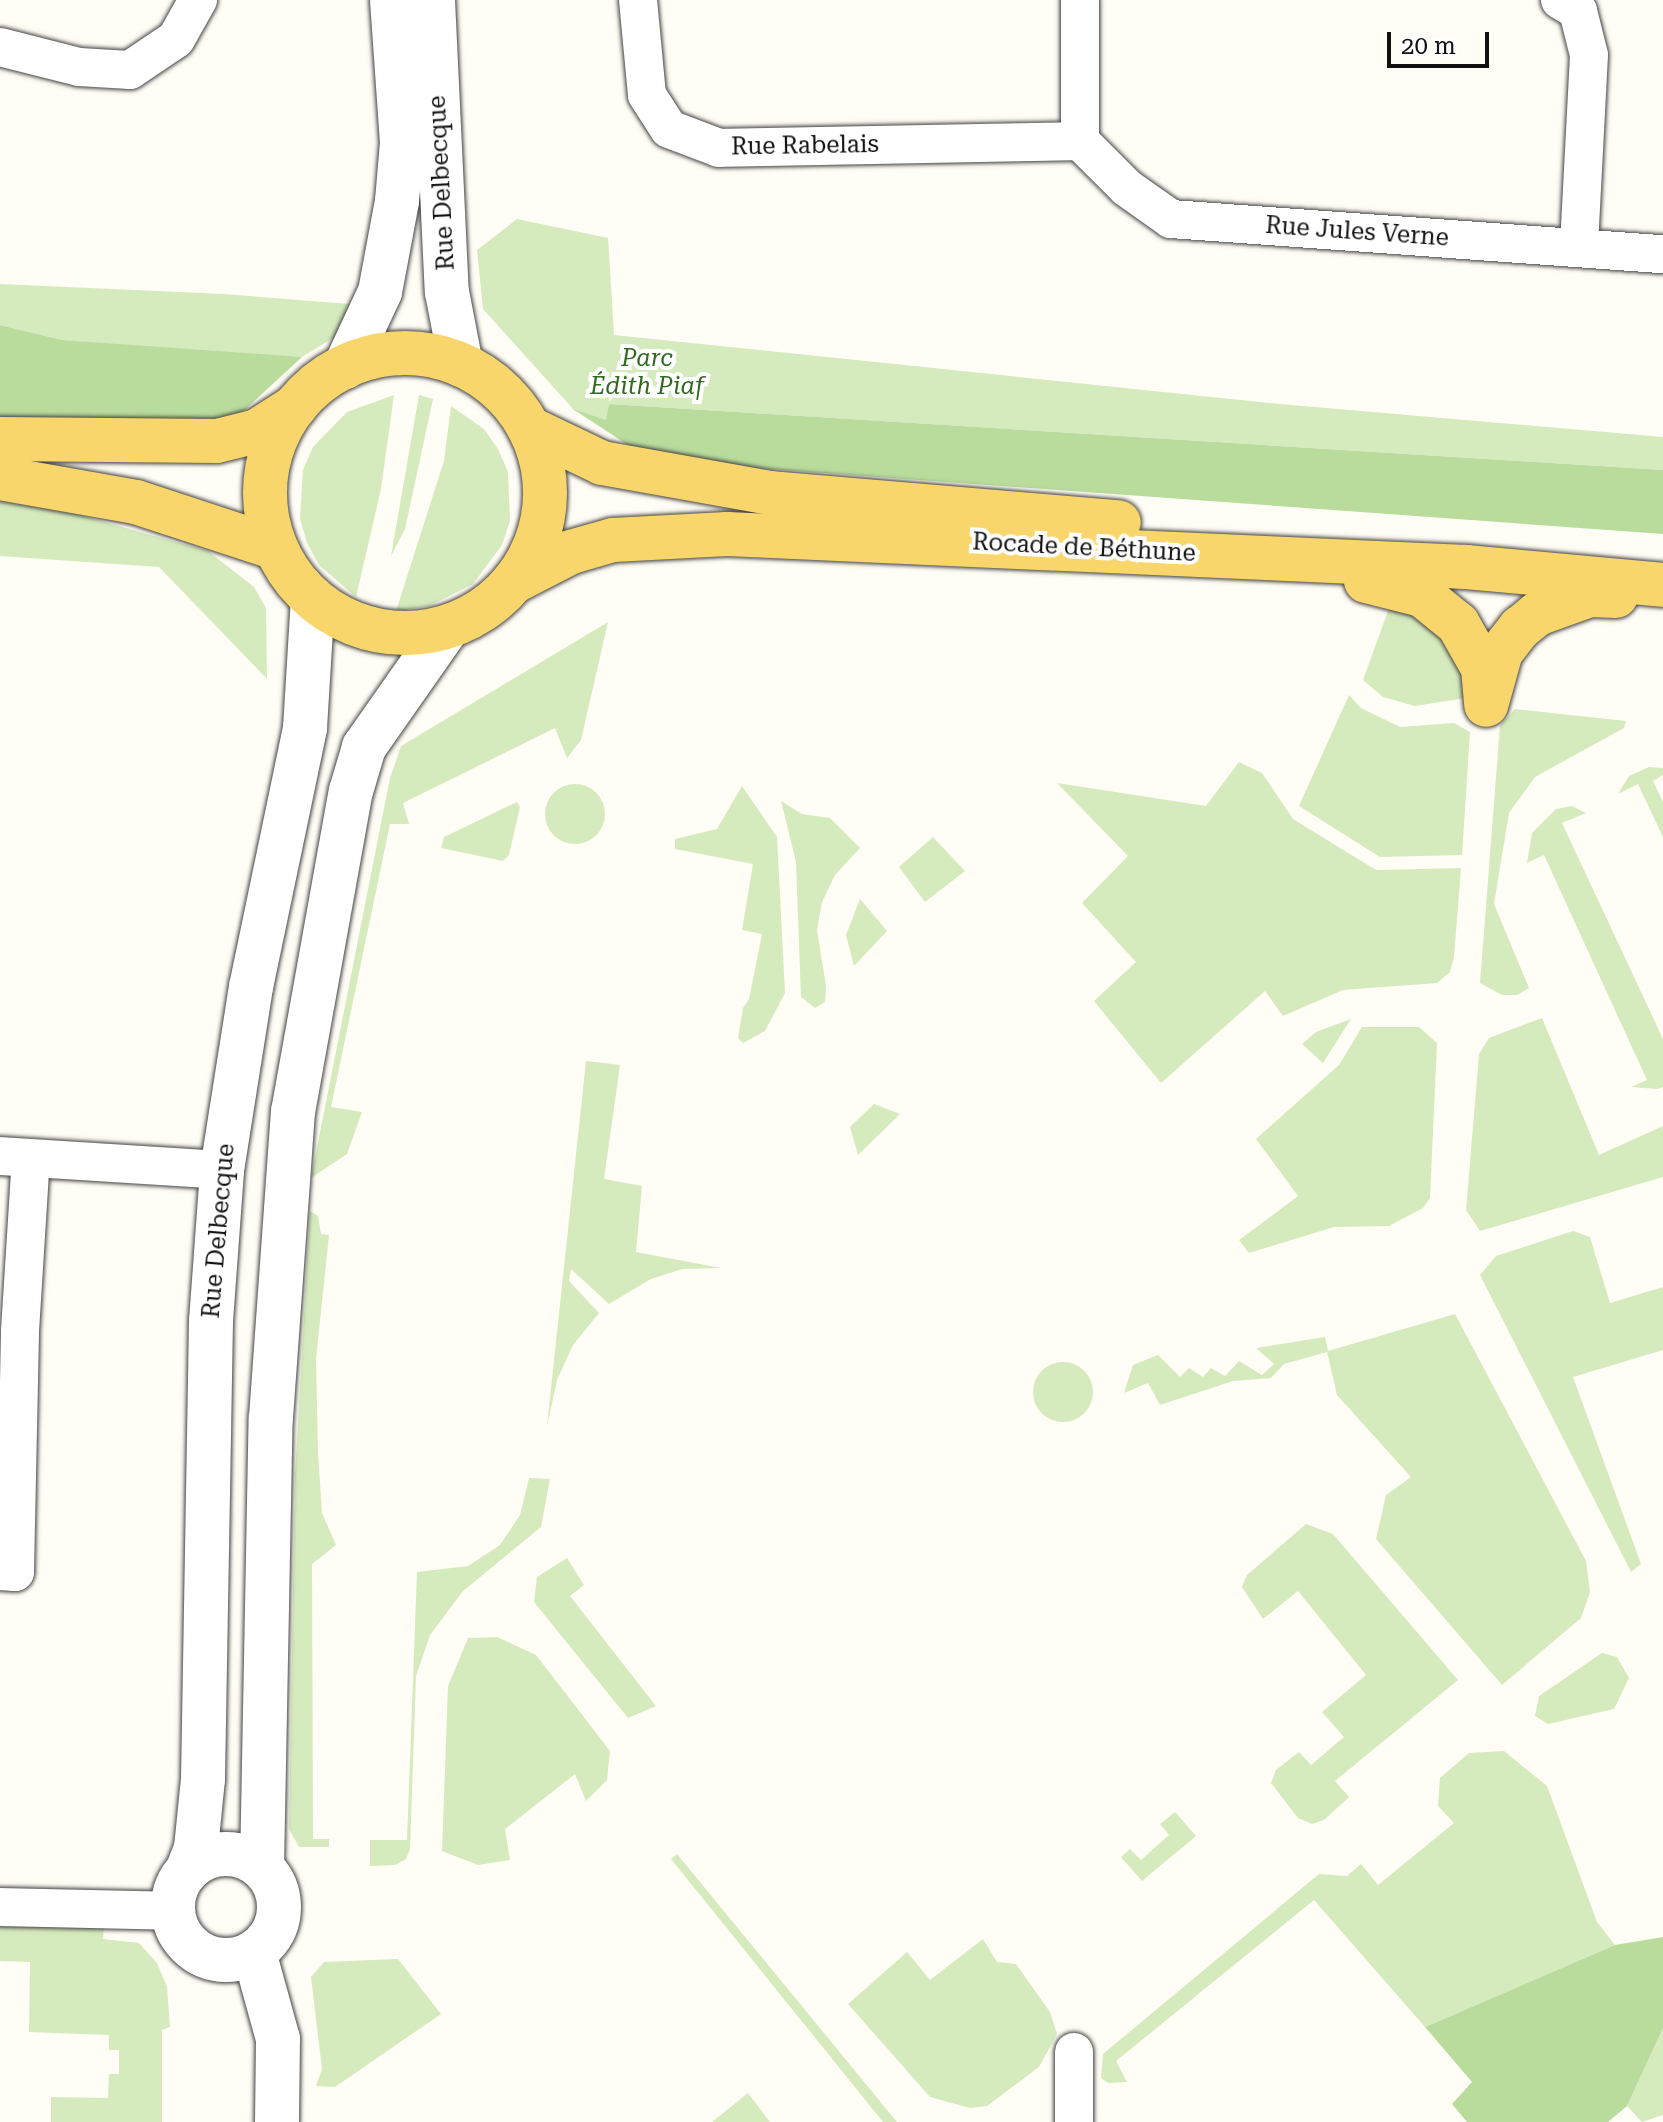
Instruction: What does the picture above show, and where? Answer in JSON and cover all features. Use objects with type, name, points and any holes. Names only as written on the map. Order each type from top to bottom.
[{"type":"main road","points":[[0,439],[217,441],[257,431],[296,406],[345,367],[411,353],[461,365],[493,384],[529,428],[541,459],[543,513],[531,555],[513,582],[483,609],[448,627],[408,633],[365,631],[313,599],[276,548],[266,512],[266,475],[277,438],[296,406]]},
{"type":"main road","name":"Rocade de Béthune","points":[[529,428],[602,463],[770,493],[1341,541],[1663,561]]},
{"type":"main road","points":[[0,478],[136,502],[207,521],[276,548]]},
{"type":"main road","name":"Rocade de Béthune","points":[[513,582],[571,552],[613,540],[727,534],[1466,567],[1663,585]]},
{"type":"main road","points":[[1208,555],[1262,577],[1363,581],[1422,595],[1451,617],[1472,644],[1483,668],[1486,705],[1501,652],[1537,614],[1590,595],[1663,597]]},
{"type":"street","points":[[0,47],[79,67],[130,70],[176,39],[198,0]]},
{"type":"street","name":"Rue Delbecque","points":[[345,367],[380,292],[397,201],[402,143],[392,0]]},
{"type":"street","name":"Rue Delbecque","points":[[433,0],[447,292],[461,365]]},
{"type":"street","name":"Rue Rabelais","points":[[638,0],[647,95],[669,129],[719,148],[1080,141]]},
{"type":"street","points":[[1080,0],[1080,141]]},
{"type":"street","points":[[1560,0],[1578,11],[1589,55],[1579,248]]},
{"type":"street","name":"Rue Jules Verne","points":[[1080,141],[1127,188],[1171,219],[1663,254]]},
{"type":"street","name":"Rue Delbecque","points":[[188,1869],[196,1848],[203,1779],[211,1321],[222,1170],[251,987],[305,728],[313,599]]},
{"type":"street","points":[[262,1867],[270,1432],[293,1112],[351,791],[364,747],[448,627]]},
{"type":"street","points":[[0,1571],[15,1572],[20,1331],[16,1157],[222,1170]]},
{"type":"street","points":[[224,1853],[262,1867],[271,1879],[279,1911],[266,1941],[254,1952],[235,1959],[206,1956],[189,1945],[173,1911],[176,1888],[188,1869],[224,1853]]},
{"type":"street","points":[[0,1907],[173,1911]]},
{"type":"street","points":[[254,1952],[278,2039],[277,2122]]},
{"type":"street","points":[[1074,2052],[1074,2122]]},
{"type":"green space","name":"Parc Édith Piaf","points":[[517,219],[608,238],[614,335],[1280,404],[1663,437],[1663,470],[609,404],[607,421],[574,410],[483,309],[477,250]]},
{"type":"green space","points":[[0,284],[224,294],[350,304],[338,335],[302,357],[209,352],[62,340],[0,325]]},
{"type":"green space","points":[[0,325],[62,340],[302,357],[236,418],[144,427],[0,417]]},
{"type":"green space","points":[[394,395],[381,489],[356,597],[319,565],[307,543],[300,519],[303,470],[313,447],[347,412]]},
{"type":"green space","points":[[419,395],[433,399],[405,529],[391,556]]},
{"type":"green space","points":[[609,404],[1663,470],[1663,534],[686,463],[643,455],[573,409],[606,420]]},
{"type":"green space","points":[[451,406],[484,429],[498,449],[508,472],[510,521],[502,545],[473,584],[429,606],[396,611],[444,461]]},
{"type":"green space","points":[[0,501],[72,513],[208,551],[254,587],[266,608],[267,679],[159,567],[0,556]]},
{"type":"green space","points":[[1393,597],[1455,639],[1472,697],[1415,706],[1383,697],[1363,680]]},
{"type":"green space","points":[[608,622],[581,740],[567,758],[555,728],[403,803],[409,824],[390,824],[331,1107],[362,1112],[347,1154],[311,1178],[390,778],[401,746]]},
{"type":"green space","points":[[1349,695],[1361,708],[1400,727],[1454,723],[1470,732],[1462,855],[1380,857],[1299,806]]},
{"type":"green space","points":[[1515,709],[1626,721],[1624,728],[1535,777],[1509,813],[1494,904],[1529,988],[1517,995],[1502,995],[1480,983],[1500,726]]},
{"type":"green space","points":[[1239,762],[1262,773],[1293,819],[1376,870],[1461,868],[1454,957],[1450,972],[1437,983],[1343,990],[1283,1016],[1265,991],[1161,1083],[1094,1001],[1136,962],[1082,903],[1128,856],[1057,783],[1206,806]]},
{"type":"green space","points":[[1649,767],[1663,768],[1663,775],[1653,781],[1663,802],[1663,837],[1638,784],[1618,794],[1629,776]]},
{"type":"green space","points":[[575,784],[596,793],[605,814],[596,835],[575,844],[554,835],[545,814],[554,793]]},
{"type":"green space","points":[[742,786],[777,837],[785,993],[765,1031],[743,1043],[738,1038],[743,1008],[749,999],[762,934],[742,930],[753,864],[675,849],[675,839],[717,829]]},
{"type":"green space","points":[[781,801],[802,814],[830,818],[860,848],[835,875],[822,902],[817,930],[826,986],[825,1002],[815,1008],[801,997],[796,862]]},
{"type":"green space","points":[[517,802],[520,807],[509,855],[503,861],[441,848],[444,837]]},
{"type":"green space","points":[[1572,806],[1586,813],[1562,823],[1663,1039],[1663,1087],[1657,1089],[1631,1087],[1647,1080],[1544,855],[1527,863],[1532,833],[1556,809]]},
{"type":"green space","points":[[933,837],[965,871],[925,902],[899,867]]},
{"type":"green space","points":[[860,899],[887,931],[854,966],[846,935]]},
{"type":"green space","points":[[1542,1018],[1599,1155],[1663,1126],[1663,1177],[1480,1231],[1466,1210],[1479,1054],[1489,1038]]},
{"type":"green space","points":[[1351,1019],[1323,1063],[1302,1044],[1316,1032]]},
{"type":"green space","points":[[1362,1027],[1419,1027],[1437,1043],[1430,1198],[1423,1208],[1389,1226],[1334,1227],[1249,1253],[1239,1240],[1298,1196],[1256,1139],[1339,1065]]},
{"type":"green space","points":[[586,1061],[620,1065],[604,1179],[642,1186],[636,1252],[721,1268],[682,1269],[651,1279],[609,1304],[571,1269],[569,1281],[599,1313],[573,1345],[557,1380],[547,1426]]},
{"type":"green space","points":[[874,1104],[900,1114],[858,1155],[850,1127]]},
{"type":"green space","points":[[310,1211],[318,1216],[321,1234],[329,1235],[316,1359],[318,1453],[322,1513],[336,1545],[312,1564],[313,1839],[329,1839],[329,1847],[299,1847],[289,1829],[295,1476]]},
{"type":"green space","points":[[1573,1231],[1590,1237],[1610,1303],[1663,1287],[1663,1350],[1573,1377],[1641,1564],[1631,1572],[1480,1275],[1496,1256]]},
{"type":"green space","points":[[1455,1314],[1586,1561],[1590,1592],[1581,1618],[1502,1685],[1376,1539],[1386,1495],[1411,1477],[1337,1395],[1327,1352],[1284,1364],[1271,1378],[1233,1381],[1160,1405],[1148,1383],[1124,1393],[1133,1365],[1158,1355],[1180,1377],[1189,1368],[1203,1377],[1211,1368],[1225,1376],[1239,1361],[1262,1375],[1274,1364],[1256,1348],[1325,1337],[1328,1351]]},
{"type":"green space","points":[[1063,1362],[1074,1364],[1084,1371],[1091,1381],[1091,1403],[1084,1413],[1074,1420],[1063,1422],[1052,1420],[1042,1413],[1035,1403],[1033,1392],[1035,1381],[1042,1371],[1052,1364]]},
{"type":"green space","points":[[529,1478],[550,1479],[541,1527],[463,1591],[430,1635],[416,1676],[410,1849],[406,1859],[395,1865],[370,1866],[370,1840],[407,1840],[417,1572],[468,1566],[500,1545],[520,1515]]},
{"type":"green space","points":[[1306,1524],[1333,1534],[1458,1680],[1335,1781],[1349,1797],[1324,1820],[1312,1824],[1298,1818],[1271,1783],[1276,1770],[1299,1752],[1311,1765],[1344,1737],[1322,1712],[1366,1675],[1298,1591],[1263,1619],[1242,1587],[1247,1575]]},
{"type":"green space","points":[[567,1558],[584,1585],[570,1596],[656,1706],[628,1718],[534,1602],[537,1577]]},
{"type":"green space","points":[[497,1637],[536,1655],[610,1751],[607,1780],[586,1801],[575,1774],[505,1829],[510,1860],[478,1865],[442,1851],[448,1686],[468,1638]]},
{"type":"green space","points":[[1602,1653],[1617,1657],[1629,1678],[1614,1709],[1548,1724],[1535,1716],[1539,1696]]},
{"type":"green space","points":[[1504,1751],[1547,1786],[1597,1922],[1615,1945],[1425,2027],[1314,1900],[1116,2061],[1127,2082],[1108,2083],[1101,2078],[1103,2054],[1319,1874],[1347,1876],[1361,1864],[1378,1885],[1454,1823],[1438,1806],[1440,1778],[1469,1753]]},
{"type":"green space","points":[[1175,1812],[1196,1836],[1142,1881],[1121,1857],[1130,1849],[1141,1860],[1169,1835],[1160,1824]]},
{"type":"green space","points":[[677,1854],[897,2122],[883,2122],[671,1859]]},
{"type":"green space","points":[[0,1923],[104,1926],[103,1939],[139,1943],[157,1963],[167,1987],[170,2027],[162,2030],[162,2122],[51,2122],[51,2097],[108,2098],[109,2074],[119,2074],[119,2050],[109,2050],[109,2035],[29,2032],[30,1962],[0,1961]]},
{"type":"green space","points":[[1663,1937],[1663,2028],[1627,2106],[1608,2122],[1467,2122],[1452,2104],[1472,2082],[1425,2027],[1615,1945]]},
{"type":"green space","points":[[983,1939],[997,1962],[1016,1964],[1050,2012],[1057,2034],[1039,2067],[987,2106],[970,2108],[930,2097],[848,2004],[907,1952],[930,1980]]},
{"type":"green space","points":[[398,1959],[441,2014],[335,2087],[316,2086],[322,2069],[311,1977],[324,1962]]},
{"type":"green space","points":[[1663,2028],[1663,2115],[1642,2122],[1627,2106]]},
{"type":"green space","points":[[748,2093],[770,2122],[712,2122]]}]
